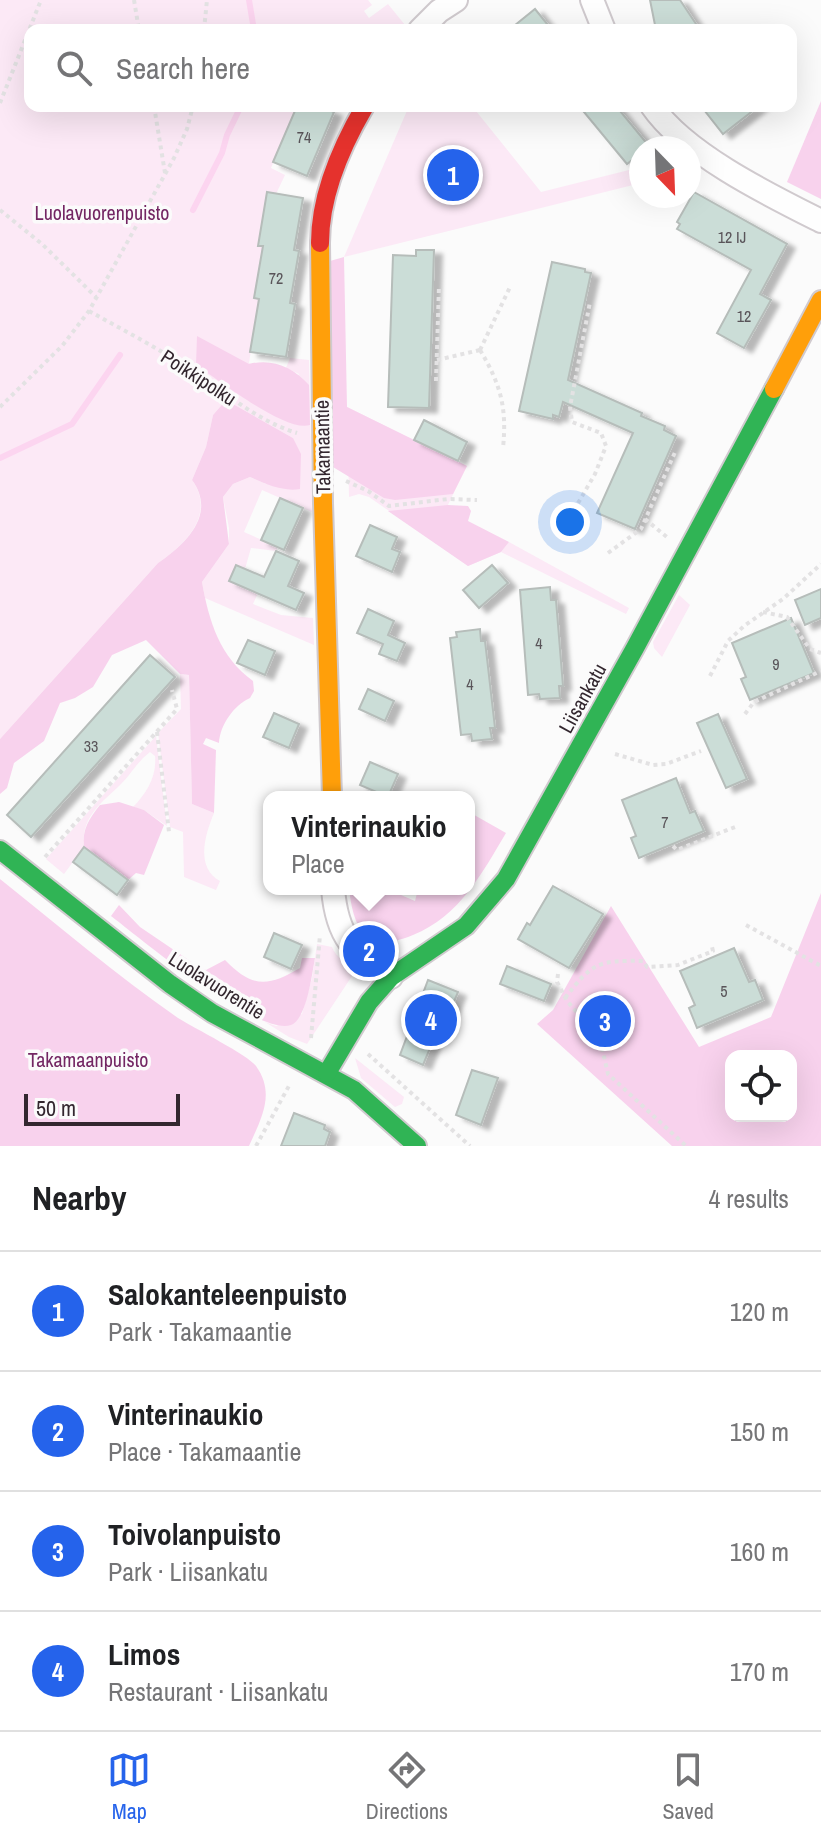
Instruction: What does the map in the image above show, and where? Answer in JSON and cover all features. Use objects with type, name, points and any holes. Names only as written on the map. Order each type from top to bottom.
[{"type":"street","points":[[426,24],[456,0]]},
{"type":"street","points":[[592,0],[602,24]]},
{"type":"street","name":"Takamaantie","points":[[332,791],[323,503],[320,235],[327,189],[362,112]]},
{"type":"street","points":[[658,112],[677,133],[709,157],[821,221]]},
{"type":"street","name":"Liisankatu","points":[[327,1073],[369,1002],[391,977],[466,926],[506,879],[821,300]]},
{"type":"street","name":"Luolavuorentie","points":[[0,850],[170,984],[212,1013],[354,1090],[417,1146]]},
{"type":"street","points":[[334,895],[342,933],[358,954],[391,977]]},
{"type":"path","points":[[31,24],[41,0]]},
{"type":"path","points":[[134,0],[138,24]]},
{"type":"path","points":[[205,24],[207,0]]},
{"type":"path","points":[[0,103],[24,43]]},
{"type":"path","points":[[155,112],[165,175]]},
{"type":"path","points":[[0,407],[62,346],[89,311],[165,175],[187,129],[191,112]]},
{"type":"path","points":[[0,210],[42,244],[97,297]]},
{"type":"path","points":[[480,350],[511,285]]},
{"type":"path","points":[[436,381],[439,286]]},
{"type":"path","points":[[574,510],[595,474],[606,446],[601,433],[572,422],[570,407],[590,302]]},
{"type":"path","name":"Poikkipolku","points":[[89,311],[191,370],[236,402],[283,429],[297,433]]},
{"type":"path","points":[[437,360],[480,350]]},
{"type":"path","points":[[480,350],[491,367],[502,396],[506,417],[503,448]]},
{"type":"path","points":[[608,553],[641,529],[676,450]]},
{"type":"path","points":[[342,479],[368,491],[389,506],[448,499],[477,500]]},
{"type":"path","points":[[645,519],[670,539]]},
{"type":"path","points":[[710,676],[728,641],[783,599],[821,564]]},
{"type":"path","points":[[763,612],[787,617],[810,649],[821,653]]},
{"type":"path","points":[[745,714],[754,702],[821,671]]},
{"type":"path","points":[[41,862],[177,709],[172,690]]},
{"type":"path","points":[[157,732],[169,832]]},
{"type":"path","points":[[615,754],[653,765],[666,764],[701,751]]},
{"type":"path","points":[[673,846],[677,850],[735,827]]},
{"type":"path","points":[[746,925],[821,966]]},
{"type":"path","points":[[311,1048],[321,931]]},
{"type":"path","points":[[565,998],[583,975],[599,963],[621,960],[643,961],[647,967],[678,965],[713,951],[712,947]]},
{"type":"path","points":[[558,974],[557,982],[565,998],[602,1048],[608,1074],[686,1146]]},
{"type":"path","points":[[358,1048],[370,1055],[470,1146]]},
{"type":"path","points":[[256,1146],[293,1078]]},
{"type":"green space","name":"Luolavuorenpuisto","points":[[0,0],[368,0],[372,5],[364,11],[369,18],[388,4],[404,24],[24,24],[24,112],[294,112],[271,168],[285,175],[276,194],[267,193],[258,245],[263,246],[254,298],[259,299],[249,363],[291,385],[299,374],[286,368],[290,358],[309,360],[312,512],[262,490],[244,532],[278,547],[276,551],[251,548],[245,569],[258,593],[253,604],[281,615],[313,618],[314,645],[205,598],[202,582],[229,544],[223,497],[233,484],[250,477],[266,484],[293,438],[226,400],[213,415],[206,447],[192,480],[201,505],[194,527],[0,739]]},
{"type":"green space","points":[[821,101],[821,199],[787,182]]},
{"type":"green space","points":[[406,112],[477,112],[541,192],[629,170],[629,186],[344,257]]},
{"type":"green space","points":[[344,257],[347,407],[467,466],[453,494],[395,500],[384,498],[333,467],[330,261]]},
{"type":"green space","points":[[197,336],[249,364],[274,363],[296,373],[309,385],[310,425],[285,421],[269,413],[196,365]]},
{"type":"green space","points":[[226,400],[293,438],[301,454],[300,489],[268,485],[250,477],[233,484],[223,497],[229,544],[202,582],[218,638],[232,661],[253,681],[254,691],[229,716],[219,743],[206,738],[203,744],[216,750],[214,813],[192,804],[189,675],[180,674],[146,640],[112,655],[93,687],[60,703],[44,741],[14,763],[7,788],[0,794],[0,739],[158,563],[179,547],[195,527],[201,505],[192,480],[206,447],[213,415]]},
{"type":"green space","points":[[347,407],[467,466],[440,521],[501,552],[468,566],[369,497],[359,494],[349,497]]},
{"type":"green space","points":[[468,506],[471,511],[468,521],[509,542],[501,552],[468,566],[388,511]]},
{"type":"green space","points":[[509,542],[629,608],[626,614],[501,552]]},
{"type":"green space","points":[[679,595],[690,605],[662,657],[653,642]]},
{"type":"green space","points":[[180,674],[189,675],[192,804],[214,813],[204,850],[207,868],[220,881],[216,890],[184,877],[183,832],[170,827],[158,733],[181,709]]},
{"type":"green space","points":[[156,736],[167,826],[144,810],[133,807],[153,777],[155,756],[150,752],[92,814],[84,835],[84,847],[64,874],[46,859]]},
{"type":"green space","points":[[119,802],[144,810],[164,825],[144,875],[136,873],[128,880],[84,847],[87,824],[100,805]]},
{"type":"green space","points":[[475,815],[506,833],[475,882]]},
{"type":"green space","name":"Takamaanpuisto","points":[[0,879],[155,1002],[256,1066],[262,1076],[266,1096],[262,1116],[249,1146],[0,1146]]},
{"type":"green space","points":[[821,893],[821,1146],[672,1146],[537,1024],[553,1010],[611,906],[699,1047],[771,1017]]},
{"type":"green space","points":[[350,895],[401,895],[415,901],[416,895],[465,895],[430,927],[377,946],[360,928]]},
{"type":"green space","points":[[119,905],[140,927],[206,970],[225,960],[244,976],[261,982],[279,979],[300,968],[302,958],[315,958],[308,995],[297,1021],[291,1025],[275,1025],[227,1002],[111,916]]},
{"type":"green space","points":[[317,944],[332,947],[354,973],[307,1044],[265,1022],[276,1026],[302,1014]]},
{"type":"green space","points":[[355,1058],[404,1097],[402,1104],[395,1107],[361,1078]]},
{"type":"building","points":[[650,0],[680,0],[696,24],[655,24]]},
{"type":"building","points":[[535,9],[547,24],[516,24]]},
{"type":"building","points":[[294,112],[334,112],[307,176],[273,162]]},
{"type":"building","points":[[584,112],[621,112],[641,136],[629,136],[627,164]]},
{"type":"building","points":[[706,112],[751,112],[723,134]]},
{"type":"building","points":[[267,192],[303,198],[294,250],[299,251],[290,303],[295,304],[286,357],[250,352],[259,299],[254,298],[263,246],[258,246]]},
{"type":"building","points":[[701,196],[787,244],[760,294],[771,300],[744,348],[717,333],[751,270],[677,229],[680,224],[677,222],[685,208],[701,208]]},
{"type":"building","points":[[416,250],[434,250],[429,408],[388,407],[393,255],[416,256]]},
{"type":"building","points":[[552,262],[591,273],[568,380],[642,413],[641,416],[665,426],[664,430],[676,436],[635,529],[597,513],[633,433],[563,402],[559,417],[553,415],[553,419],[519,411]]},
{"type":"building","points":[[424,420],[467,442],[458,461],[414,440]]},
{"type":"building","points":[[280,498],[303,508],[284,550],[261,540]]},
{"type":"building","points":[[370,525],[397,537],[392,549],[400,552],[392,572],[356,556]]},
{"type":"building","points":[[276,551],[299,561],[288,586],[304,593],[296,610],[229,581],[236,565],[264,577]]},
{"type":"building","points":[[492,565],[508,583],[479,608],[463,590]]},
{"type":"building","points":[[550,587],[551,600],[556,600],[563,686],[559,686],[560,698],[540,699],[539,694],[528,695],[520,590]]},
{"type":"building","points":[[821,589],[821,618],[805,625],[795,600]]},
{"type":"building","points":[[368,609],[394,621],[388,635],[405,643],[397,661],[379,654],[383,644],[357,633]]},
{"type":"building","points":[[791,618],[814,673],[750,700],[741,679],[746,677],[732,643]]},
{"type":"building","points":[[480,629],[481,641],[485,641],[495,728],[490,728],[492,739],[472,741],[471,734],[461,735],[450,638],[457,637],[456,632]]},
{"type":"building","points":[[248,640],[275,651],[265,675],[237,663]]},
{"type":"building","points":[[150,655],[175,677],[31,837],[7,815]]},
{"type":"building","points":[[368,689],[394,701],[385,721],[359,709]]},
{"type":"building","points":[[274,713],[299,724],[289,748],[263,737]]},
{"type":"building","points":[[718,714],[747,779],[726,788],[697,723]]},
{"type":"building","points":[[370,762],[398,774],[391,791],[374,791],[360,785]]},
{"type":"building","points":[[676,778],[690,813],[695,811],[704,831],[639,858],[631,838],[636,836],[622,800]]},
{"type":"building","points":[[84,847],[128,880],[117,895],[73,862]]},
{"type":"building","points":[[553,886],[603,914],[569,968],[518,939]]},
{"type":"building","points":[[274,933],[302,945],[291,969],[264,957]]},
{"type":"building","points":[[734,948],[749,982],[755,980],[763,1000],[697,1028],[689,1008],[695,1005],[680,971]]},
{"type":"building","points":[[507,966],[551,984],[544,1001],[500,984]]},
{"type":"building","points":[[428,980],[458,992],[439,1038],[435,1036],[423,1065],[400,1055]]},
{"type":"building","points":[[472,1070],[498,1078],[481,1125],[456,1115]]},
{"type":"building","points":[[294,1113],[325,1125],[324,1129],[330,1132],[325,1146],[281,1146]]},
{"type":"waterway","points":[[249,0],[253,24]]},
{"type":"waterway","points":[[193,210],[222,153],[238,112]]},
{"type":"waterway","points":[[0,458],[72,424],[120,355]]},
{"type":"traffic: fast","points":[[327,1073],[369,1002],[391,977],[466,926],[506,879],[774,389]]},
{"type":"traffic: fast","points":[[0,850],[170,984],[212,1013],[354,1090],[417,1146]]},
{"type":"traffic: slow","points":[[320,243],[323,503],[332,791]]},
{"type":"traffic: slow","points":[[774,389],[821,300]]},
{"type":"traffic: jam","points":[[320,243],[328,189],[362,112]]},
{"type":"place","name":"Salokanteleenpuisto","points":[[453,175]]},
{"type":"place","name":"Vinterinaukio","points":[[369,951]]},
{"type":"place","name":"Limos","points":[[431,1020]]},
{"type":"place","name":"Toivolanpuisto","points":[[605,1021]]}]
